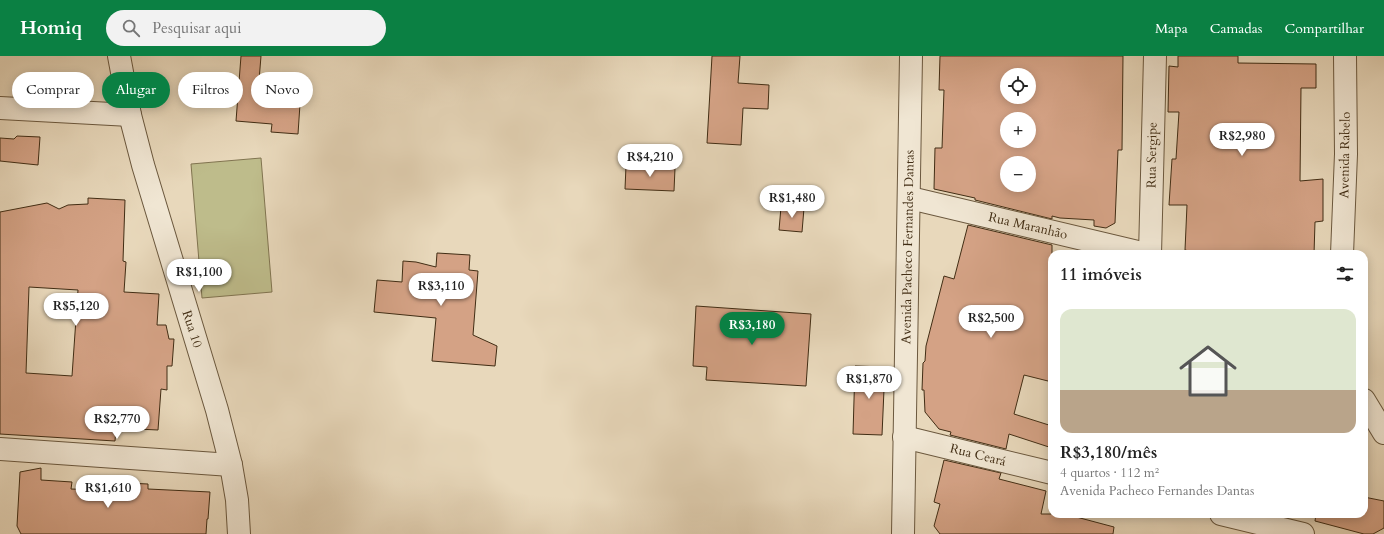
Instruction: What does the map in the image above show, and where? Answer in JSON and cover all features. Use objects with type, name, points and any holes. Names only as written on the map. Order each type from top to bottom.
[{"type":"street","name":"Rua 10","points":[[119,56],[130,115],[142,165],[217,410],[231,465],[239,534]]},
{"type":"street","name":"Avenida Pacheco Fernandes Dantas","points":[[903,534],[910,198],[911,56]]},
{"type":"street","name":"Rua Sergipe","points":[[1150,250],[1155,56]]},
{"type":"street","name":"Avenida Rabelo","points":[[1342,250],[1346,154],[1346,56]]},
{"type":"street","points":[[0,108],[130,115]]},
{"type":"street","name":"Rua Maranhão","points":[[910,198],[1129,250]]},
{"type":"street","points":[[1368,407],[1384,433]]},
{"type":"street","name":"Rua Ceará","points":[[904,437],[1048,472]]},
{"type":"street","points":[[0,449],[231,465]]},
{"type":"street","points":[[1237,518],[1303,534]]},
{"type":"shaded area","points":[[261,158],[272,292],[202,298],[191,164]]},
{"type":"building","points":[[241,56],[261,56],[260,72],[251,72],[251,108],[300,108],[298,134],[271,132],[272,124],[236,121],[237,108],[243,108],[243,72],[240,72]]},
{"type":"building","points":[[712,56],[740,56],[738,83],[769,85],[768,109],[743,108],[741,145],[707,143]]},
{"type":"building","points":[[940,56],[1123,56],[1122,150],[1118,150],[1115,223],[1106,228],[1094,226],[1094,220],[1060,218],[1052,216],[1052,219],[975,200],[975,198],[934,189],[935,148],[942,148],[944,90],[939,90]]},
{"type":"building","points":[[1178,56],[1238,56],[1238,63],[1316,64],[1316,88],[1301,88],[1300,181],[1323,179],[1323,221],[1315,222],[1314,250],[1185,250],[1187,205],[1169,205],[1172,159],[1176,159],[1179,112],[1168,112],[1169,66],[1178,67]]},
{"type":"building","points":[[17,136],[40,137],[38,165],[0,161],[0,138],[14,139]]},
{"type":"building","points":[[626,166],[675,168],[674,191],[625,189]]},
{"type":"building","points":[[88,198],[125,200],[123,261],[126,262],[124,292],[159,294],[157,325],[166,325],[169,339],[174,339],[172,366],[167,366],[167,390],[161,389],[158,430],[116,428],[115,441],[0,434],[0,212],[47,203],[59,209],[68,205],[88,204]],"holes":[[[29,287],[78,290],[72,376],[26,373]]]},
{"type":"building","points":[[781,207],[804,208],[802,232],[779,230]]},
{"type":"building","points":[[968,225],[1052,245],[1052,250],[1048,250],[1048,381],[1024,375],[1014,414],[1048,425],[1048,447],[1009,434],[1006,449],[950,435],[951,432],[939,429],[925,412],[924,390],[922,390],[923,363],[925,361],[926,346],[944,276],[954,279]]},
{"type":"building","points":[[437,253],[470,255],[469,270],[478,271],[473,335],[497,346],[495,366],[432,361],[436,318],[374,312],[377,280],[402,282],[403,261],[416,262],[436,267]]},
{"type":"building","points":[[696,306],[811,314],[806,386],[706,380],[707,367],[693,366]]},
{"type":"building","points":[[855,366],[885,367],[882,435],[853,434]]},
{"type":"building","points":[[944,460],[1001,473],[999,479],[1046,491],[1041,514],[1048,514],[1048,518],[1080,518],[1114,527],[1113,534],[940,534],[934,526],[940,504],[934,502]]},
{"type":"building","points":[[41,468],[41,480],[72,482],[71,489],[127,491],[127,483],[148,484],[148,489],[210,492],[206,534],[21,534],[17,526],[20,472]]},
{"type":"building","points":[[1368,498],[1384,501],[1384,528],[1373,534],[1364,534],[1315,521],[1315,518],[1368,518]]}]
